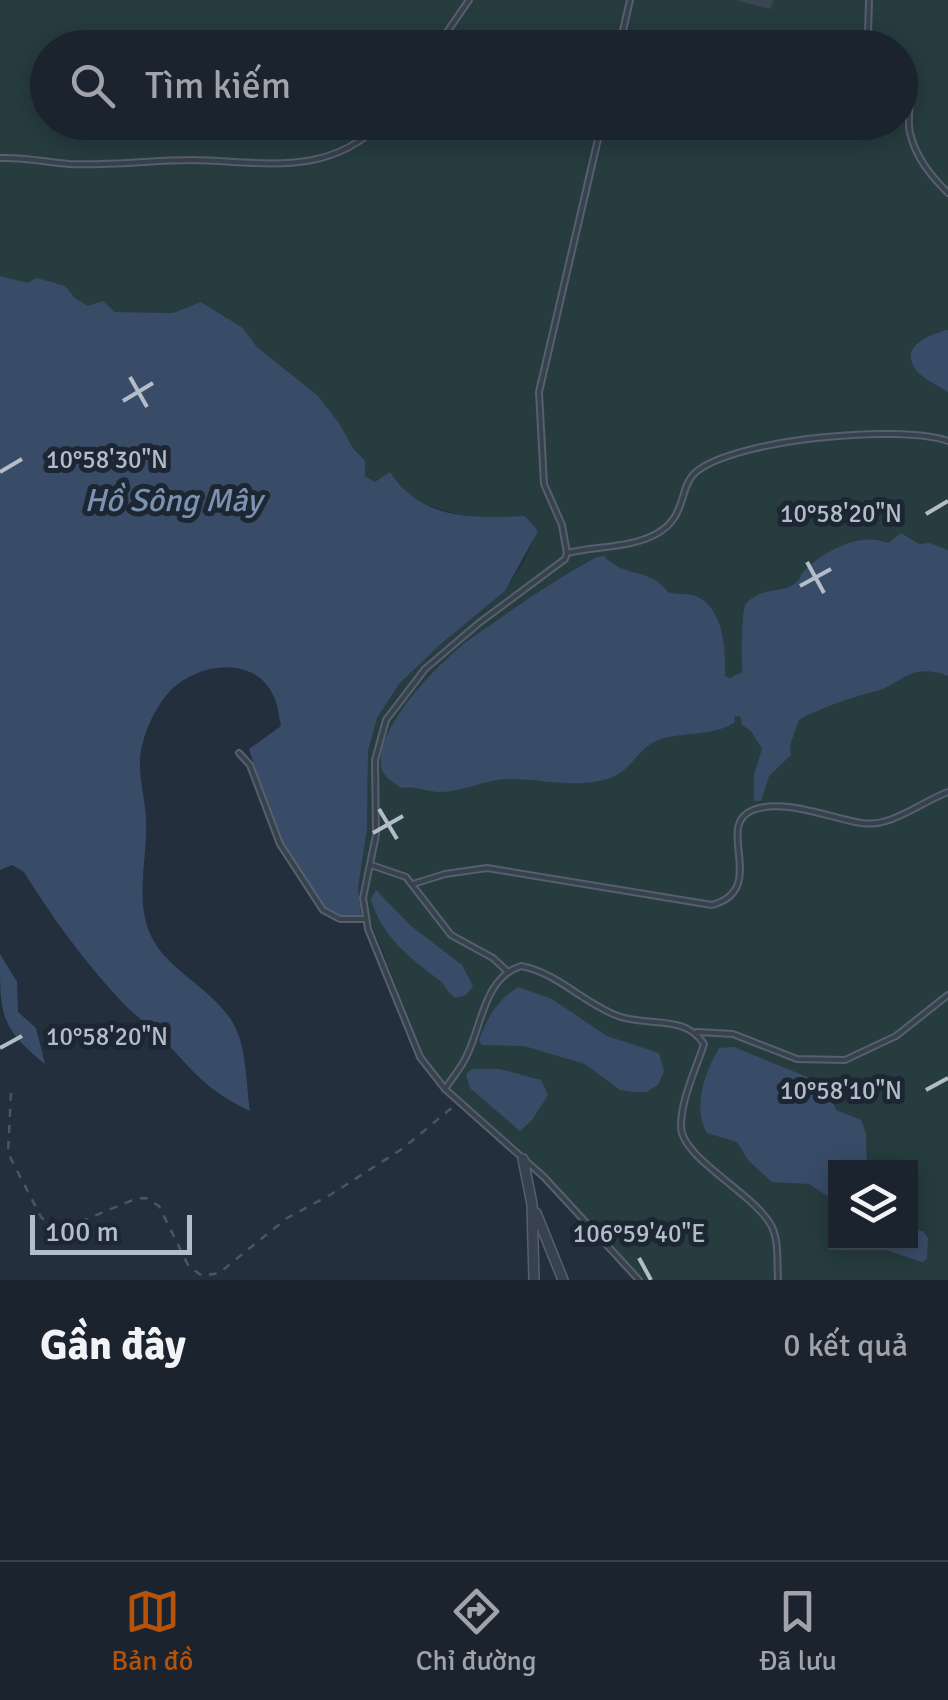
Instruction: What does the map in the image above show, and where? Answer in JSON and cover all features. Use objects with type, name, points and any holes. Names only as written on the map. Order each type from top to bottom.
[{"type":"street","points":[[523,1159],[532,1204],[534,1280]]},
{"type":"street","points":[[532,1204],[563,1280]]},
{"type":"lane","points":[[448,30],[469,0]]},
{"type":"lane","points":[[623,30],[630,0]]},
{"type":"lane","points":[[868,30],[869,0]]},
{"type":"lane","points":[[0,158],[28,157],[69,164],[213,160],[273,166],[337,153],[359,140]]},
{"type":"lane","points":[[598,140],[539,392],[544,484],[562,525],[567,553],[553,569],[438,658],[394,708],[379,738],[375,760],[377,822],[362,898],[366,919],[420,1057],[445,1089],[523,1159],[639,1280]]},
{"type":"lane","points":[[912,140],[929,173],[948,193]]},
{"type":"lane","points":[[567,553],[634,542],[667,528],[680,511],[689,478],[716,460],[740,452],[799,440],[916,432],[948,441]]},
{"type":"lane","points":[[239,753],[250,765],[275,836],[323,910],[340,919],[366,919]]},
{"type":"lane","points":[[413,884],[487,868],[712,905],[726,901],[735,890],[741,864],[736,834],[741,818],[750,811],[774,808],[820,812],[863,824],[900,816],[948,792]]},
{"type":"lane","points":[[371,865],[393,871],[413,884],[422,902],[451,936],[493,958],[508,972]]},
{"type":"lane","points":[[445,1089],[467,1055],[490,993],[508,972],[520,966],[536,969],[624,1018],[684,1026],[696,1032],[732,1034],[797,1059],[845,1060],[896,1036],[948,996]]},
{"type":"lane","points":[[696,1032],[704,1044],[684,1104],[680,1130],[706,1162],[763,1211],[774,1231],[778,1280]]},
{"type":"path","points":[[11,1093],[8,1153],[50,1226],[65,1228],[134,1199],[146,1198],[159,1206],[188,1265],[202,1276],[219,1273],[287,1218],[402,1150],[458,1102]]},
{"type":"green space","points":[[0,0],[948,0],[948,1280],[644,1280],[546,1174],[448,1087],[423,1055],[370,919],[361,917],[358,888],[367,829],[368,751],[377,718],[399,684],[505,591],[525,560],[537,530],[525,516],[469,518],[417,502],[401,488],[365,476],[365,459],[317,395],[257,347],[243,328],[201,302],[173,313],[115,312],[88,306],[75,298],[0,276]]},
{"type":"water","name":"Hồ Sông Mây","points":[[0,276],[28,283],[37,278],[65,286],[88,306],[103,301],[115,312],[173,313],[201,302],[243,328],[257,347],[317,395],[365,460],[365,476],[375,482],[390,472],[417,500],[433,508],[468,516],[525,516],[538,531],[505,591],[399,684],[377,718],[368,751],[367,829],[358,888],[361,917],[341,917],[325,908],[277,834],[249,749],[281,726],[266,683],[241,669],[226,667],[196,673],[171,690],[150,722],[140,759],[146,819],[143,896],[147,926],[162,952],[219,1004],[236,1029],[250,1111],[222,1096],[202,1079],[122,1002],[70,939],[24,872],[12,865],[0,870]]},
{"type":"water","points":[[948,330],[948,392],[920,374],[911,359],[920,341]]},
{"type":"water","points":[[901,533],[919,544],[929,543],[948,550],[948,676],[917,672],[799,720],[790,745],[791,755],[769,776],[761,801],[754,801],[754,775],[762,749],[751,731],[742,725],[740,716],[718,730],[661,739],[646,747],[624,770],[595,782],[507,779],[439,792],[402,788],[382,770],[382,750],[389,732],[414,694],[445,660],[518,605],[597,557],[604,556],[619,567],[653,579],[668,592],[703,600],[721,629],[725,676],[730,678],[742,672],[743,616],[752,598],[794,584],[812,564],[843,545],[866,540],[888,543]]},
{"type":"water","points":[[376,890],[411,926],[462,965],[473,986],[466,995],[455,998],[389,935],[371,899]]},
{"type":"water","points":[[0,954],[17,982],[18,1012],[36,1028],[45,1064],[19,1040],[6,1018]]},
{"type":"water","points":[[518,987],[552,999],[607,1036],[659,1053],[664,1071],[658,1085],[646,1092],[620,1090],[585,1064],[524,1046],[482,1045],[479,1041],[489,1017],[504,997]]},
{"type":"water","points":[[734,1047],[817,1081],[836,1110],[861,1120],[866,1133],[867,1160],[828,1160],[828,1196],[809,1184],[772,1182],[748,1160],[737,1142],[707,1133],[701,1101],[705,1079],[719,1048]]},
{"type":"water","points":[[472,1069],[500,1069],[541,1080],[548,1095],[520,1131],[470,1088],[466,1074]]},
{"type":"water","points":[[918,1231],[923,1231],[928,1238],[927,1259],[922,1262],[886,1250],[918,1250]]}]
